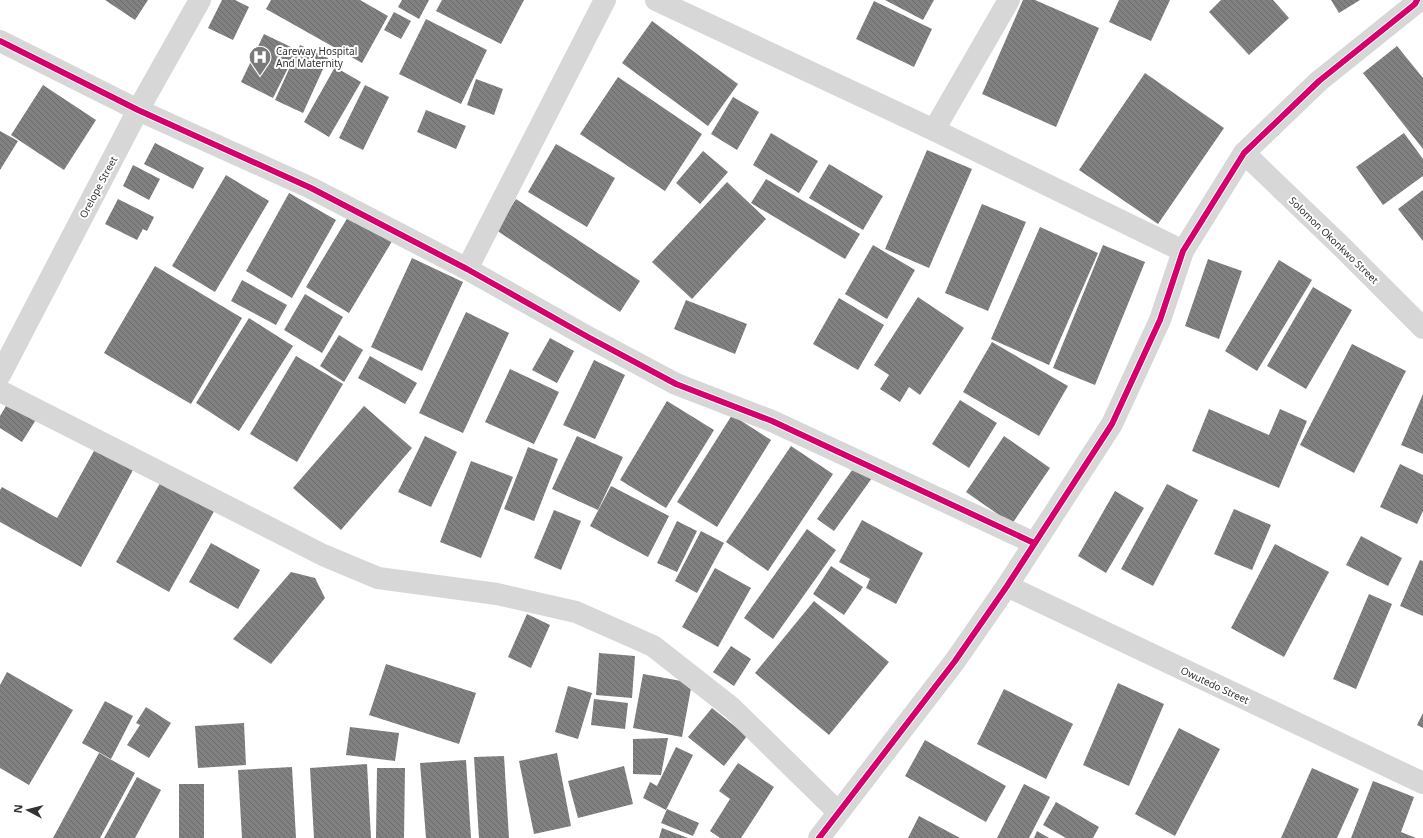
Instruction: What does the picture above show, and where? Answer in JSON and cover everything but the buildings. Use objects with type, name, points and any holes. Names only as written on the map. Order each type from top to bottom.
[{"type":"street","name":"Orelope Street","points":[[0,375],[138,110],[200,0]]},
{"type":"street","points":[[467,269],[605,0]]},
{"type":"street","points":[[656,0],[934,130],[1183,251]]},
{"type":"street","points":[[934,130],[1009,0]]},
{"type":"street","points":[[819,838],[955,661],[1112,424],[1160,320],[1183,251],[1244,153],[1320,81],[1418,4]]},
{"type":"street","points":[[0,41],[138,110],[311,188],[467,269],[588,337],[676,384],[772,421],[1034,543]]},
{"type":"street","name":"Solomon Okonkwo Street","points":[[1244,153],[1343,248],[1423,328]]},
{"type":"street","points":[[0,391],[323,555],[378,578],[497,594],[576,612],[653,646],[732,708],[838,812]]},
{"type":"street","name":"Owutedo Street","points":[[1006,586],[1423,783]]},
{"type":"cycle path","points":[[819,838],[955,661],[1007,586],[1112,424],[1160,320],[1183,251],[1244,153],[1319,81],[1415,4],[1417,0]]},
{"type":"cycle path","points":[[0,41],[138,110],[311,188],[467,269],[588,337],[676,384],[772,421],[1034,543]]},
{"type":"place","name":"Careway Hospital And Maternity","points":[[260,76]]}]
